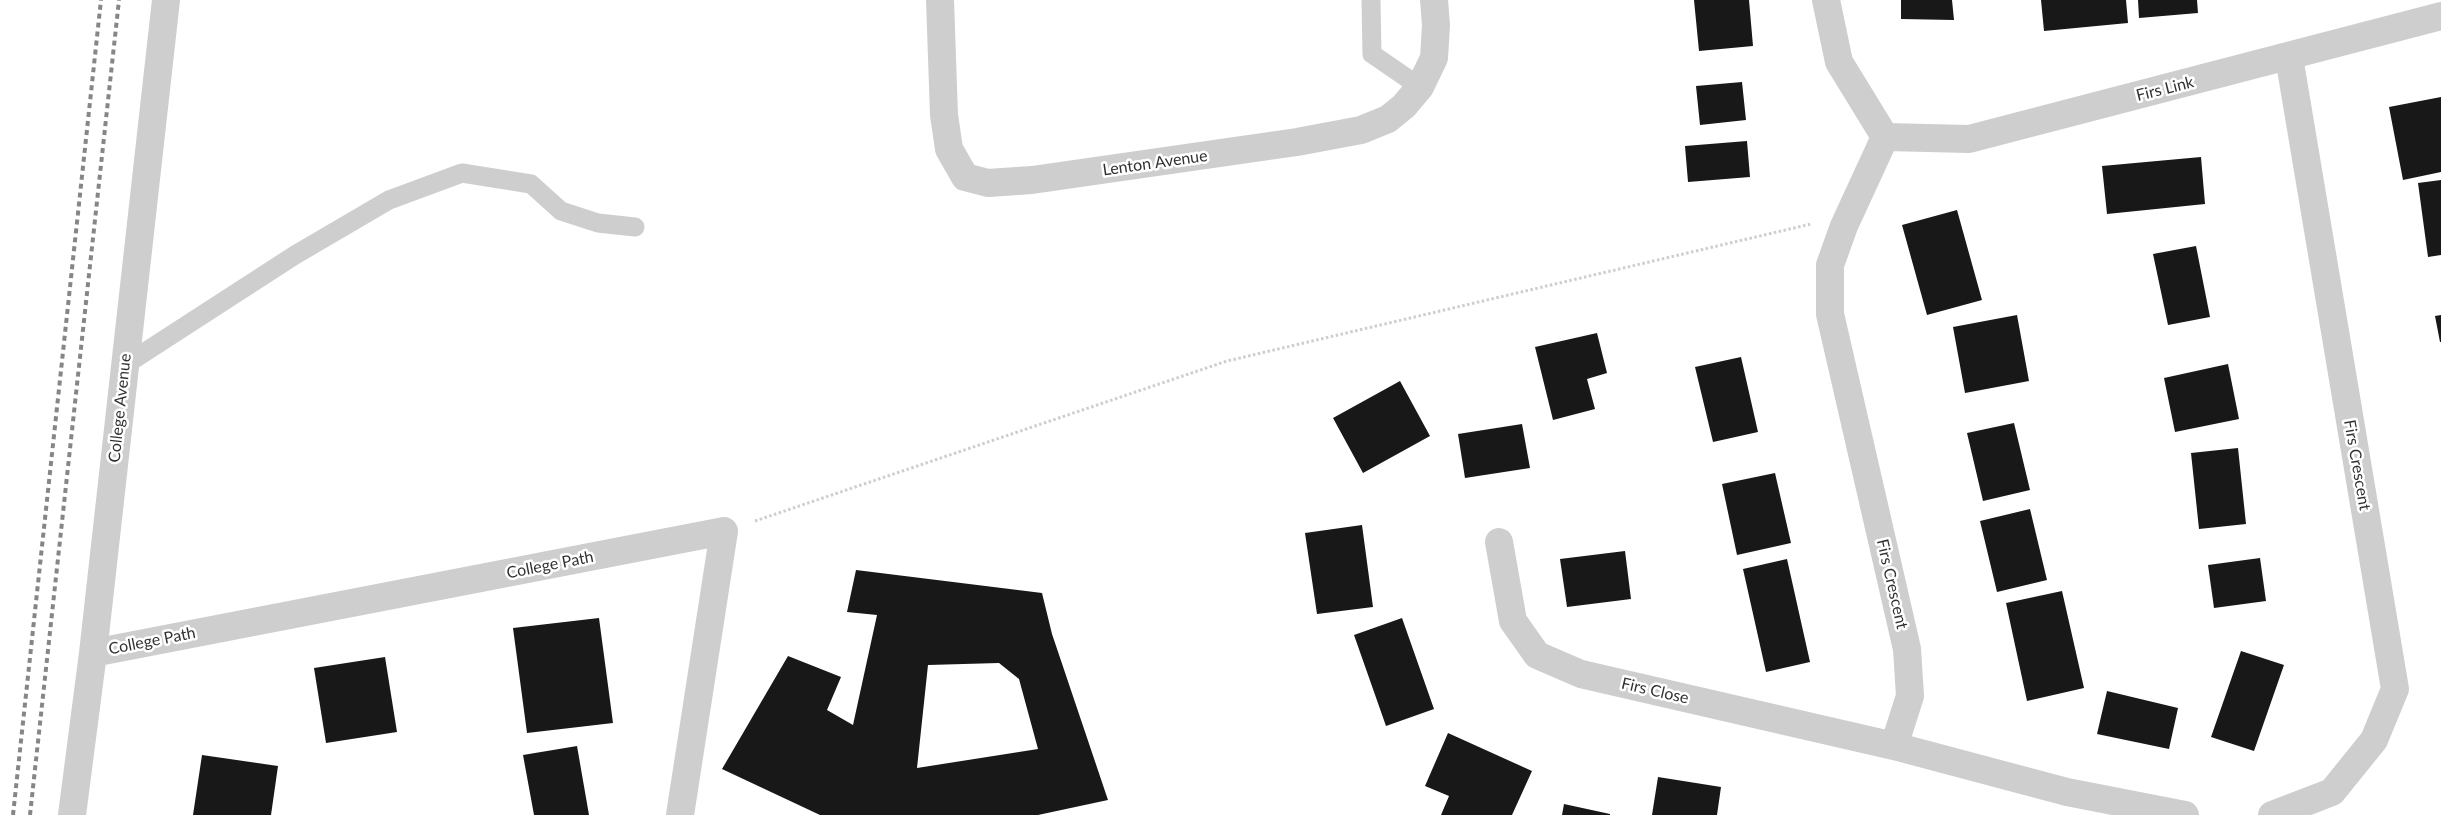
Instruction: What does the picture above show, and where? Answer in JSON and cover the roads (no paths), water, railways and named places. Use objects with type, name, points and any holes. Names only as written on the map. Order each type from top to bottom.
[{"type":"street","name":"College Avenue","points":[[72,815],[166,0]]},
{"type":"street","name":"Lenton Avenue","points":[[940,0],[944,115],[949,149],[965,177],[988,183],[1032,180],[1297,142],[1361,130],[1388,120],[1404,106],[1420,87],[1434,58],[1436,26],[1434,0]]},
{"type":"street","points":[[1826,0],[1839,62],[1885,138]]},
{"type":"street","name":"Firs Link","points":[[1885,138],[1969,139],[2441,16]]},
{"type":"street","name":"Firs Crescent","points":[[2272,815],[2332,792],[2374,740],[2395,689],[2288,57]]},
{"type":"street","name":"Firs Crescent","points":[[1885,138],[1844,226],[1830,265],[1830,314],[1907,649],[1910,696],[1894,746]]},
{"type":"street","name":"College Path","points":[[92,653],[724,531],[680,815]]},
{"type":"street","name":"Firs Close","points":[[1499,542],[1513,621],[1537,655],[1580,674],[1894,746]]},
{"type":"street","points":[[1894,746],[2067,792],[2185,815]]},
{"type":"lane","points":[[1371,0],[1372,54],[1420,87]]},
{"type":"lane","points":[[125,365],[295,255],[389,200],[462,173],[530,184],[561,211],[598,223],[635,227]]},
{"type":"railway","points":[[13,815],[101,0]]},
{"type":"railway","points":[[30,815],[119,0]]}]
